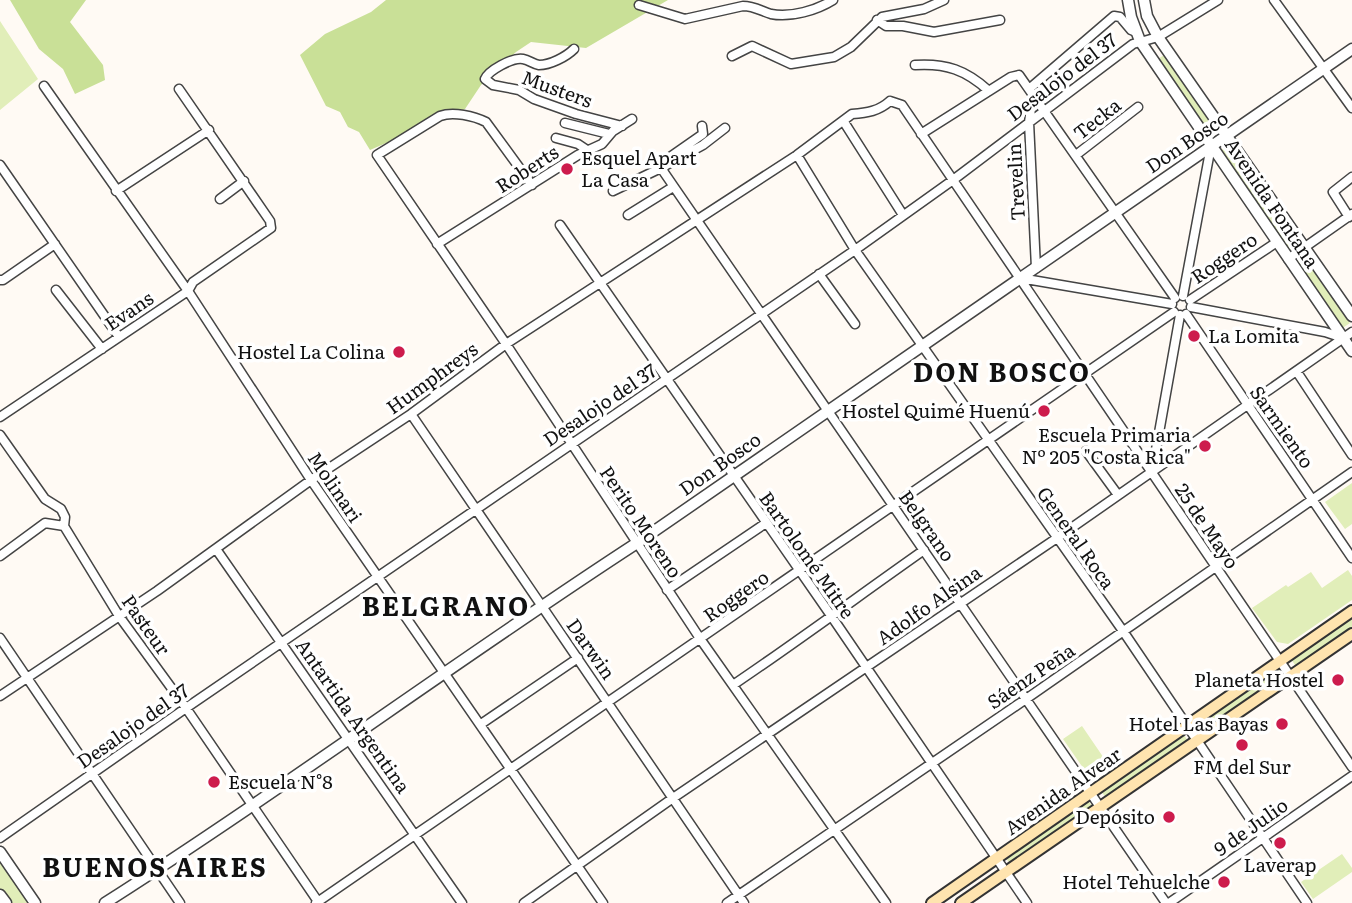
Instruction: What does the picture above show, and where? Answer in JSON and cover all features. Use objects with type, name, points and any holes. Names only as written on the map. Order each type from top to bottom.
[{"type":"main road","name":"Avenida Alvear","points":[[932,903],[1352,611]]},
{"type":"main road","name":"Avenida Alvear","points":[[961,903],[1352,634]]},
{"type":"street","points":[[639,5],[685,19],[743,6],[779,14],[808,11],[833,0]]},
{"type":"street","points":[[732,56],[752,46],[791,64],[834,57],[851,47],[877,20],[888,14],[924,9],[944,0]]},
{"type":"street","name":"Avenida Fontana","points":[[1128,0],[1138,37],[1288,259],[1348,335],[1352,351]]},
{"type":"street","name":"Avenida Fontana","points":[[1144,0],[1147,16],[1158,37],[1352,316]]},
{"type":"street","name":"Desalojo del 37","points":[[0,838],[855,250],[953,180],[1133,44],[1138,37],[1158,37],[1217,0]]},
{"type":"street","points":[[1275,0],[1352,108]]},
{"type":"street","points":[[1031,93],[1114,16],[1120,18],[1138,37]]},
{"type":"street","points":[[877,20],[886,26],[903,26],[934,32],[1000,20]]},
{"type":"street","name":"Musters","points":[[574,49],[568,56],[543,64],[535,65],[520,58],[514,60],[485,76],[487,83],[519,90],[534,99],[576,114],[622,126]]},
{"type":"street","name":"Don Bosco","points":[[105,903],[637,543],[1352,50]]},
{"type":"street","points":[[915,65],[932,64],[966,72],[989,91],[921,134]]},
{"type":"street","name":"Sarmiento","points":[[989,91],[1011,77],[1020,75],[1352,558]]},
{"type":"street","name":"Molinari","points":[[44,86],[188,291],[311,480],[603,903]]},
{"type":"street","points":[[179,89],[244,181],[220,200]]},
{"type":"street","name":"Trevelin","points":[[1031,93],[1029,122],[1036,268]]},
{"type":"street","name":"25 de Mayo","points":[[888,97],[902,105],[1352,767]]},
{"type":"street","name":"Humphreys","points":[[0,696],[216,549],[311,480],[411,414],[506,344],[797,155],[852,114],[864,114],[879,108],[888,97]]},
{"type":"street","name":"Tecka","points":[[1076,155],[1138,107]]},
{"type":"street","name":"Perito Moreno","points":[[532,185],[486,122],[447,113],[377,155],[506,344],[570,445],[701,640],[886,903]]},
{"type":"street","name":"Roberts","points":[[437,244],[587,150],[602,144],[609,134],[632,119]]},
{"type":"street","points":[[844,122],[903,215]]},
{"type":"street","points":[[565,123],[609,134]]},
{"type":"street","points":[[661,169],[670,157],[703,134],[702,126]]},
{"type":"street","points":[[613,191],[661,169],[725,128]]},
{"type":"street","points":[[116,191],[209,130]]},
{"type":"street","points":[[556,138],[578,144],[587,150]]},
{"type":"street","points":[[1152,472],[1211,146]]},
{"type":"street","name":"General Roca","points":[[797,155],[855,250],[1123,631],[1307,903]]},
{"type":"street","points":[[0,165],[119,337]]},
{"type":"street","name":"Belgrano","points":[[661,169],[1167,903]]},
{"type":"street","points":[[1288,259],[1350,215],[1333,192],[1352,177]]},
{"type":"street","name":"Evans","points":[[0,417],[188,291],[193,282],[271,228],[270,221],[244,181]]},
{"type":"street","points":[[628,215],[673,187]]},
{"type":"street","name":"Bartolomé Mitre","points":[[560,225],[665,380],[867,667],[1027,903]]},
{"type":"street","name":"Roggero","points":[[317,903],[1277,242]]},
{"type":"street","points":[[2,280],[55,244]]},
{"type":"street","points":[[819,274],[855,324]]},
{"type":"street","points":[[1020,278],[1348,335]]},
{"type":"street","points":[[56,290],[102,349]]},
{"type":"street","name":"Adolfo Alsina","points":[[524,903],[1348,335]]},
{"type":"street","points":[[1297,372],[1352,455]]},
{"type":"street","name":"Darwin","points":[[411,414],[742,899]]},
{"type":"street","name":"Pasteur","points":[[0,435],[45,499],[61,509],[65,517],[64,526],[119,616],[253,805],[317,903]]},
{"type":"street","points":[[1086,451],[1118,495]]},
{"type":"street","name":"Sáenz Peña","points":[[727,903],[742,899],[835,829],[1352,472]]},
{"type":"street","points":[[0,556],[45,523],[64,526]]},
{"type":"street","points":[[667,590],[766,523]]},
{"type":"street","name":"Antartida Argentina","points":[[216,549],[462,903]]},
{"type":"street","points":[[733,685],[924,550]]},
{"type":"street","points":[[0,638],[180,903]]},
{"type":"street","points":[[481,724],[578,658]]},
{"type":"street","name":"9 de Julio","points":[[1167,903],[1352,776]]},
{"type":"street","points":[[0,852],[35,903]]},
{"type":"street","points":[[0,895],[6,903]]},
{"type":"green space","points":[[10,0],[86,0],[70,22],[103,65],[105,80],[75,94],[63,69],[39,49]]},
{"type":"green space","points":[[386,0],[668,0],[586,48],[531,42],[516,52],[481,85],[465,109],[370,150],[359,132],[348,127],[340,112],[326,106],[300,55],[325,34],[371,12]]},
{"type":"green space","points":[[0,21],[38,79],[0,110]]},
{"type":"green space","points":[[1164,55],[1216,129],[1210,133],[1158,59]]},
{"type":"green space","points":[[1228,145],[1297,246],[1288,252],[1219,152]]},
{"type":"green space","points":[[1304,256],[1350,323],[1341,329],[1295,262]]},
{"type":"green space","points":[[1352,483],[1352,524],[1345,529],[1325,502]]},
{"type":"green space","points":[[1348,570],[1352,576],[1352,600],[1288,644],[1277,642],[1252,608],[1311,572],[1322,588]]},
{"type":"green space","points":[[1352,617],[1352,630],[1297,668],[1291,659]]},
{"type":"green space","points":[[1278,667],[1285,677],[1202,734],[1196,724]]},
{"type":"green space","points":[[1082,726],[1110,767],[1095,777],[1088,775],[1063,739]]},
{"type":"green space","points":[[1183,733],[1189,743],[1107,799],[1100,790]]},
{"type":"green space","points":[[1087,799],[1094,809],[1011,866],[1005,856]]},
{"type":"green space","points":[[1342,854],[1352,872],[1313,899],[1301,882]]},
{"type":"green space","points":[[0,860],[30,903],[9,903],[0,889]]},
{"type":"place","name":"Esquel Apart La Casa","points":[[567,169]]},
{"type":"place","name":"La Lomita","points":[[1194,336]]},
{"type":"place","name":"Hostel La Colina","points":[[399,352]]},
{"type":"place","name":"Hostel Quimé Huenú","points":[[1044,411]]},
{"type":"place","name":"Escuela Primaria Nº 205 \"Costa Rica\"","points":[[1205,446]]},
{"type":"place","name":"Planeta Hostel","points":[[1338,680]]},
{"type":"place","name":"Hotel Las Bayas","points":[[1282,724]]},
{"type":"place","name":"FM del Sur","points":[[1242,745]]},
{"type":"place","name":"Escuela N°8","points":[[214,782]]},
{"type":"place","name":"Depósito","points":[[1169,817]]},
{"type":"place","name":"Laverap","points":[[1280,843]]},
{"type":"place","name":"Hotel Tehuelche","points":[[1224,882]]},
{"type":"district","name":"DON BOSCO","points":[[1002,373]]},
{"type":"district","name":"BELGRANO","points":[[446,607]]},
{"type":"district","name":"BUENOS AIRES","points":[[155,868]]}]
